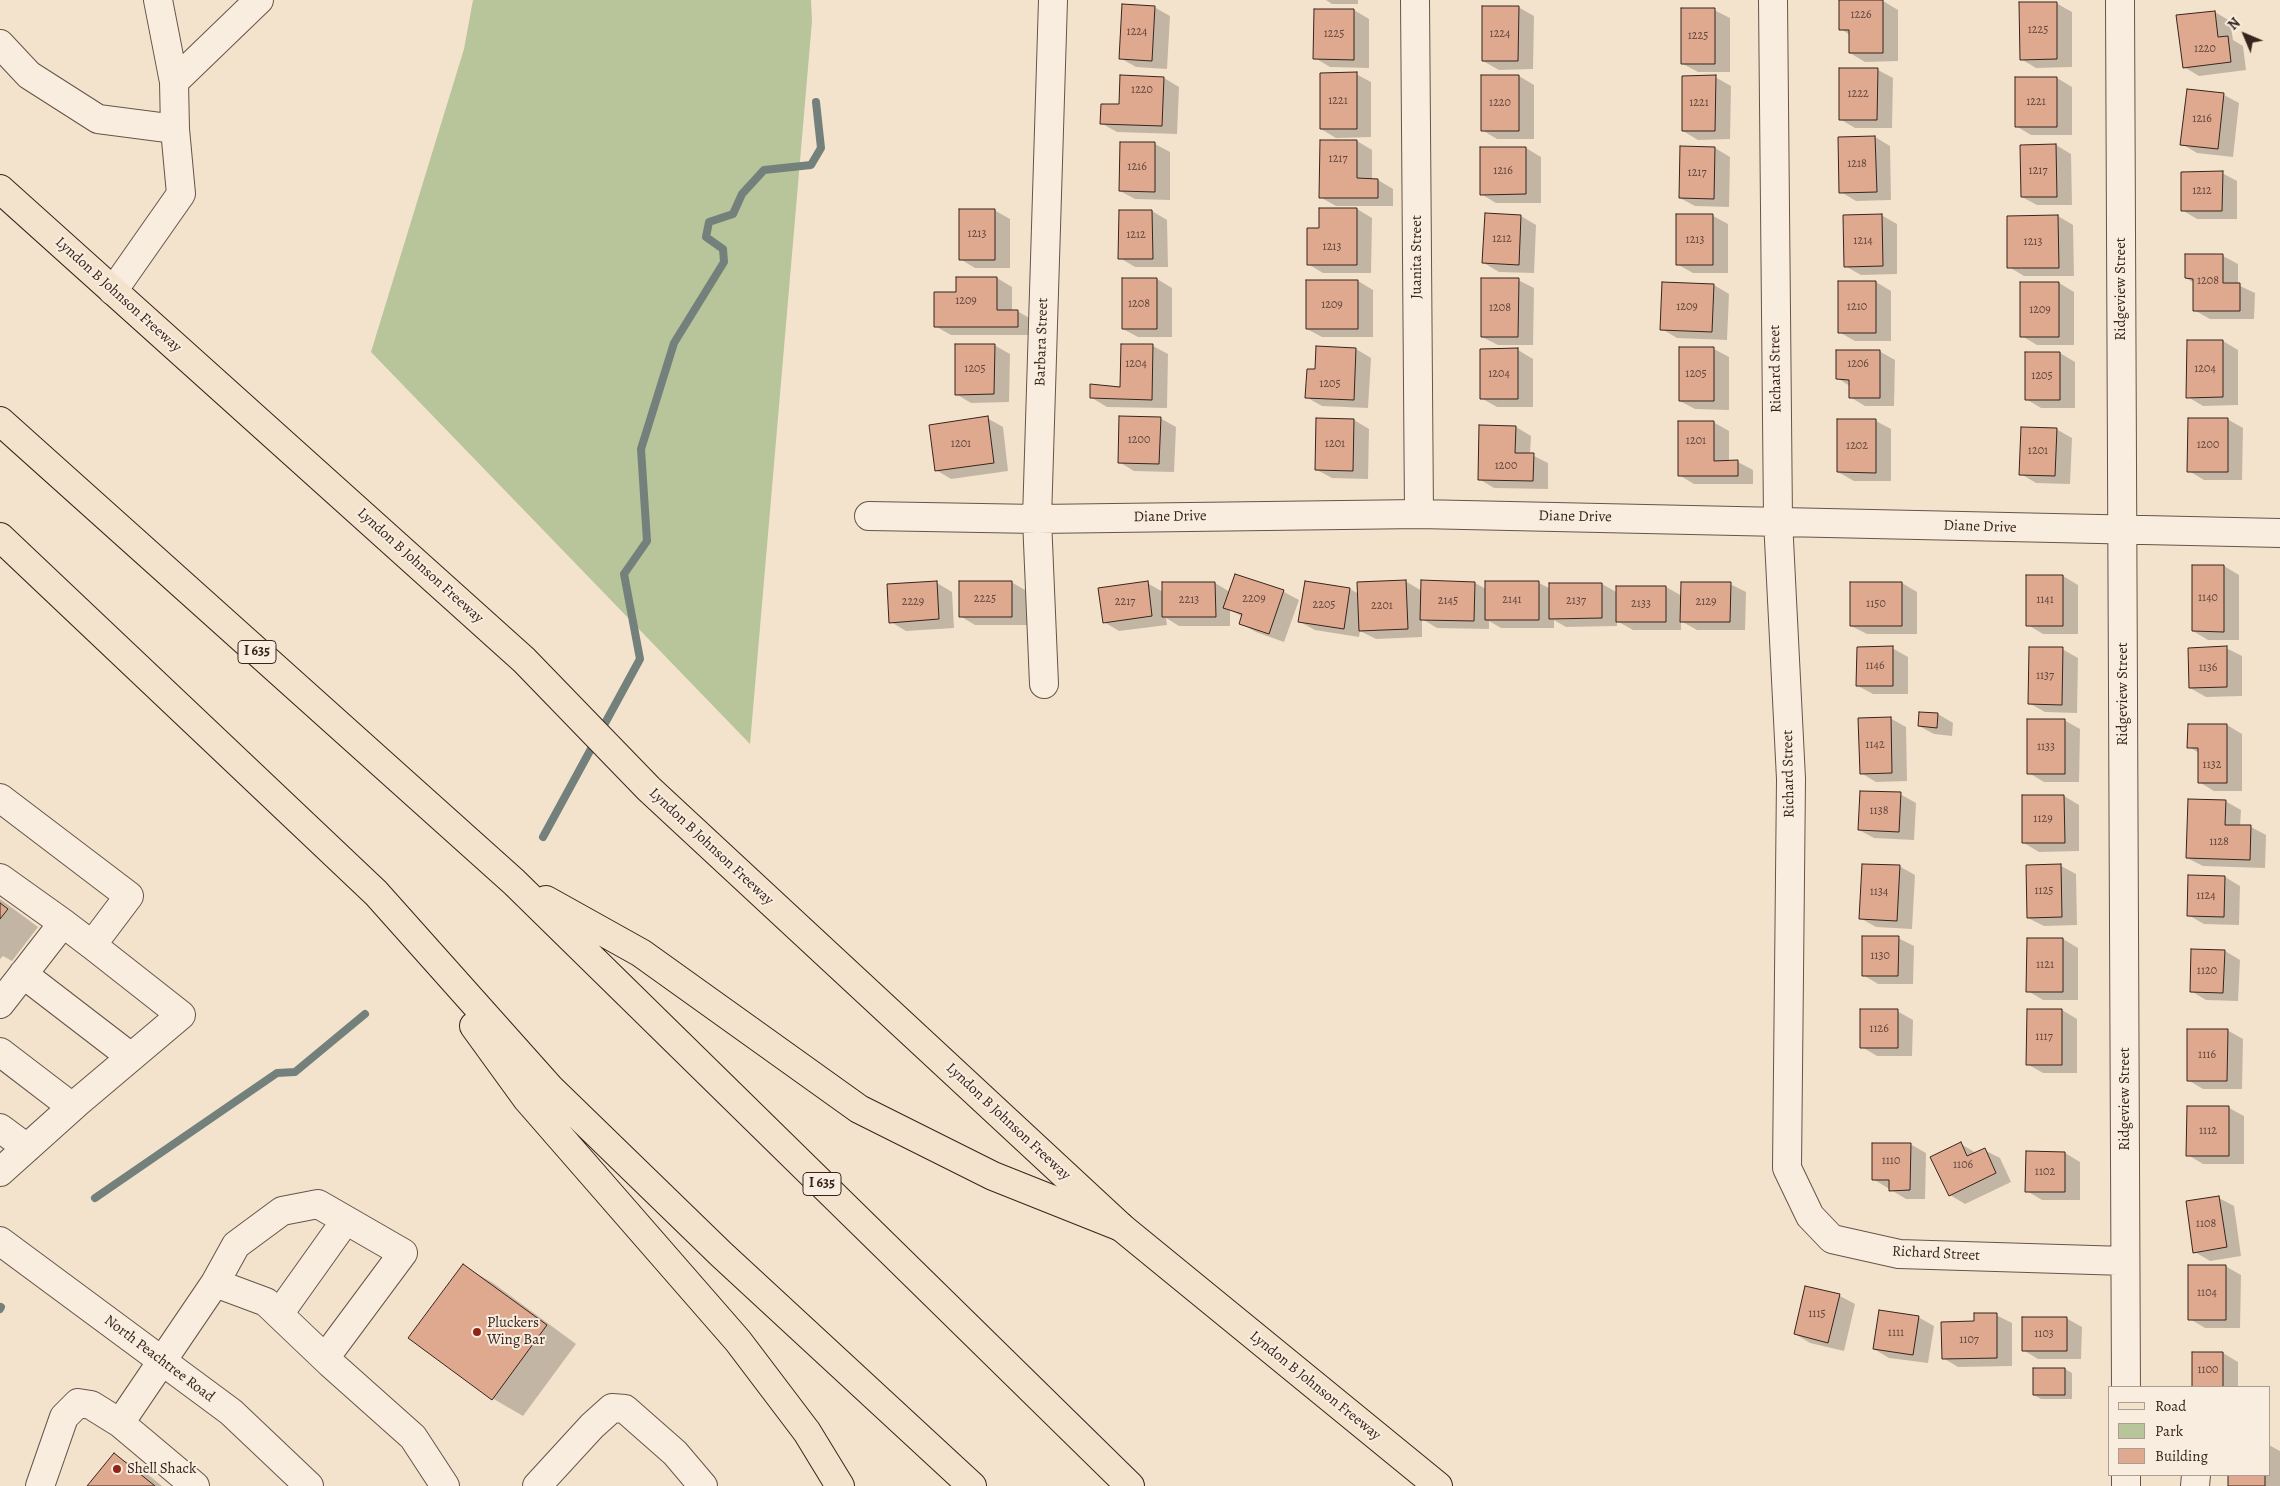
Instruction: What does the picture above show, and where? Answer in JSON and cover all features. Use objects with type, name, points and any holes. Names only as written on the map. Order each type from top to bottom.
[{"type":"main road","name":"Lyndon B Johnson Freeway","points":[[0,189],[524,660],[649,789],[1121,1227],[1438,1486]]},
{"type":"main road","name":"I 635","points":[[0,420],[514,882],[1130,1486]]},
{"type":"main road","points":[[0,537],[376,893],[550,1088],[721,1254],[972,1486]]},
{"type":"main road","points":[[0,558],[93,626]]},
{"type":"main road","points":[[514,882],[641,954],[859,1109],[993,1176],[1121,1227]]},
{"type":"main road","points":[[376,893],[527,1099],[738,1341],[807,1432],[840,1486]]},
{"type":"street","points":[[113,291],[181,194],[175,130],[174,82],[158,0]]},
{"type":"street","points":[[174,82],[259,0]]},
{"type":"street","name":"Barbara Street","points":[[1044,684],[1037,519],[1053,0]]},
{"type":"street","name":"Juanita Street","points":[[1416,0],[1419,514]]},
{"type":"street","name":"Richard Street","points":[[1773,0],[1778,520],[1791,779],[1787,1168],[1810,1216],[1832,1239],[1899,1254],[2126,1261]]},
{"type":"street","name":"Ridgeview Street","points":[[2120,0],[2126,1386]]},
{"type":"street","points":[[0,44],[29,75],[98,118],[175,130]]},
{"type":"street","name":"Diane Drive","points":[[870,516],[1037,519],[1419,514],[1778,520],[2122,531],[2280,533]]},
{"type":"street","points":[[0,798],[130,896],[92,945]]},
{"type":"street","points":[[0,878],[92,945],[181,1015],[72,1106],[0,1172]]},
{"type":"street","points":[[0,1004],[62,923]]},
{"type":"street","points":[[23,974],[131,1057]]},
{"type":"street","points":[[0,1052],[72,1106]]},
{"type":"street","points":[[0,1128],[27,1148]]},
{"type":"street","points":[[120,1423],[215,1283],[236,1245],[282,1211],[318,1204],[403,1253],[325,1358]]},
{"type":"street","points":[[278,1314],[346,1220]]},
{"type":"street","name":"North Peachtree Road","points":[[0,1241],[231,1412],[309,1486]]},
{"type":"street","points":[[215,1283],[266,1302],[413,1437],[445,1486]]},
{"type":"street","points":[[40,1486],[64,1417],[78,1403],[91,1406],[120,1423],[195,1486]]},
{"type":"street","points":[[537,1486],[592,1426],[612,1408],[625,1409],[675,1453],[696,1484]]},
{"type":"green space","points":[[473,0],[811,0],[812,21],[750,744],[371,352],[464,49]]},
{"type":"building","points":[[1839,0],[1883,0],[1883,53],[1849,53],[1849,30],[1839,30]]},
{"type":"building","points":[[2019,2],[2057,2],[2057,59],[2020,60]]},
{"type":"building","points":[[1122,4],[1155,6],[1152,61],[1119,59]]},
{"type":"building","points":[[1482,6],[1519,6],[1518,61],[1482,61]]},
{"type":"building","points":[[1681,8],[1715,8],[1715,64],[1681,64]]},
{"type":"building","points":[[1314,9],[1354,9],[1354,60],[1313,59]]},
{"type":"building","points":[[2215,11],[2218,37],[2228,36],[2231,62],[2183,68],[2176,15]]},
{"type":"building","points":[[1839,68],[1878,68],[1877,120],[1839,120]]},
{"type":"building","points":[[1357,72],[1357,129],[1320,129],[1320,73]]},
{"type":"building","points":[[1120,75],[1164,77],[1162,126],[1100,124],[1101,104],[1119,104]]},
{"type":"building","points":[[1481,75],[1519,75],[1519,131],[1481,131]]},
{"type":"building","points":[[1716,75],[1715,131],[1682,131],[1682,76]]},
{"type":"building","points":[[2015,77],[2057,77],[2057,127],[2015,127]]},
{"type":"building","points":[[2187,89],[2224,93],[2218,149],[2180,145]]},
{"type":"building","points":[[1875,136],[1877,192],[1839,193],[1838,137]]},
{"type":"building","points":[[1320,140],[1357,140],[1357,178],[1378,179],[1378,198],[1319,198]]},
{"type":"building","points":[[1120,142],[1155,142],[1155,192],[1119,191]]},
{"type":"building","points":[[2056,144],[2057,197],[2021,197],[2020,145]]},
{"type":"building","points":[[1680,146],[1715,147],[1714,199],[1679,198]]},
{"type":"building","points":[[1480,147],[1526,147],[1526,194],[1480,195]]},
{"type":"building","points":[[2223,171],[2222,211],[2181,211],[2181,172]]},
{"type":"building","points":[[1319,208],[1357,208],[1357,265],[1307,265],[1307,228],[1319,228]]},
{"type":"building","points":[[959,209],[995,209],[995,260],[959,260]]},
{"type":"building","points":[[1119,210],[1152,210],[1153,259],[1118,259]]},
{"type":"building","points":[[1485,213],[1521,215],[1519,265],[1482,263]]},
{"type":"building","points":[[1676,214],[1713,214],[1713,265],[1676,265]]},
{"type":"building","points":[[1882,214],[1883,266],[1844,267],[1843,215]]},
{"type":"building","points":[[2058,215],[2059,268],[2007,268],[2007,216]]},
{"type":"building","points":[[2185,254],[2223,254],[2223,283],[2240,283],[2240,311],[2193,311],[2193,279],[2185,278]]},
{"type":"building","points":[[956,277],[997,277],[997,310],[1018,310],[1018,327],[934,327],[934,292],[956,292]]},
{"type":"building","points":[[1122,278],[1157,278],[1157,329],[1122,329]]},
{"type":"building","points":[[1481,278],[1519,278],[1518,337],[1481,337]]},
{"type":"building","points":[[1306,280],[1358,280],[1358,329],[1306,329]]},
{"type":"building","points":[[1838,281],[1876,281],[1876,333],[1838,333]]},
{"type":"building","points":[[1662,282],[1714,284],[1712,332],[1660,330]]},
{"type":"building","points":[[2020,282],[2059,282],[2059,337],[2020,337]]},
{"type":"building","points":[[2187,340],[2223,340],[2223,397],[2186,398]]},
{"type":"building","points":[[955,344],[995,344],[994,394],[955,395]]},
{"type":"building","points":[[1121,344],[1153,344],[1152,400],[1090,398],[1090,384],[1120,387]]},
{"type":"building","points":[[1316,346],[1356,348],[1354,400],[1305,398],[1307,369],[1315,369]]},
{"type":"building","points":[[1679,347],[1714,347],[1714,401],[1679,401]]},
{"type":"building","points":[[1518,348],[1518,399],[1480,399],[1480,349]]},
{"type":"building","points":[[1836,350],[1880,350],[1880,398],[1849,398],[1849,380],[1836,379]]},
{"type":"building","points":[[2025,352],[2060,352],[2060,400],[2025,400]]},
{"type":"building","points":[[988,416],[994,463],[935,471],[929,425]]},
{"type":"building","points":[[1119,416],[1161,417],[1159,464],[1118,463]]},
{"type":"building","points":[[1316,418],[1354,419],[1353,471],[1315,470]]},
{"type":"building","points":[[2188,418],[2228,418],[2228,472],[2187,472]]},
{"type":"building","points":[[1837,419],[1876,419],[1876,473],[1837,472]]},
{"type":"building","points":[[1678,421],[1714,421],[1714,461],[1738,460],[1738,476],[1678,476]]},
{"type":"building","points":[[1479,425],[1516,426],[1515,453],[1534,453],[1533,481],[1478,480]]},
{"type":"building","points":[[2021,427],[2057,428],[2055,476],[2019,475]]},
{"type":"building","points":[[2192,565],[2224,565],[2224,632],[2192,631]]},
{"type":"building","points":[[1235,574],[1284,590],[1269,634],[1239,624],[1242,614],[1223,608]]},
{"type":"building","points":[[2026,575],[2063,575],[2063,626],[2026,626]]},
{"type":"building","points":[[1406,580],[1408,629],[1359,631],[1357,582]]},
{"type":"building","points":[[1421,580],[1475,582],[1474,621],[1420,620]]},
{"type":"building","points":[[937,581],[939,619],[889,623],[887,584]]},
{"type":"building","points":[[959,581],[1012,581],[1012,617],[959,617]]},
{"type":"building","points":[[1148,581],[1152,616],[1103,623],[1098,588]]},
{"type":"building","points":[[1305,581],[1350,588],[1344,629],[1298,622]]},
{"type":"building","points":[[1485,581],[1539,581],[1539,620],[1485,620]]},
{"type":"building","points":[[1162,582],[1215,582],[1216,617],[1162,617]]},
{"type":"building","points":[[1681,582],[1731,582],[1730,622],[1680,622]]},
{"type":"building","points":[[1850,582],[1902,582],[1902,626],[1850,626]]},
{"type":"building","points":[[1549,583],[1602,583],[1602,618],[1549,619]]},
{"type":"building","points":[[1616,586],[1666,586],[1666,622],[1616,622]]},
{"type":"building","points":[[1893,646],[1893,686],[1856,686],[1857,647]]},
{"type":"building","points":[[2227,646],[2227,687],[2189,688],[2188,648]]},
{"type":"building","points":[[2029,647],[2063,647],[2062,705],[2028,704]]},
{"type":"building","points":[[1919,712],[1938,713],[1937,728],[1918,726]]},
{"type":"building","points":[[1891,717],[1892,773],[1860,774],[1858,718]]},
{"type":"building","points":[[2027,719],[2065,719],[2065,774],[2027,774]]},
{"type":"building","points":[[2188,724],[2227,724],[2227,783],[2198,783],[2198,748],[2187,748]]},
{"type":"building","points":[[1860,791],[1901,792],[1899,832],[1858,830]]},
{"type":"building","points":[[2022,795],[2064,795],[2065,843],[2022,843]]},
{"type":"building","points":[[2188,799],[2226,800],[2225,825],[2251,825],[2250,860],[2186,858]]},
{"type":"building","points":[[1862,864],[1900,865],[1897,921],[1859,919]]},
{"type":"building","points":[[2061,864],[2062,917],[2027,918],[2026,865]]},
{"type":"building","points":[[2188,875],[2225,876],[2224,917],[2187,916]]},
{"type":"building","points":[[0,903],[8,909],[0,919]]},
{"type":"building","points":[[1862,936],[1899,936],[1898,976],[1862,976]]},
{"type":"building","points":[[2027,938],[2063,938],[2063,992],[2026,992]]},
{"type":"building","points":[[2191,949],[2225,950],[2223,993],[2190,992]]},
{"type":"building","points":[[1860,1009],[1898,1009],[1898,1048],[1860,1048]]},
{"type":"building","points":[[2027,1009],[2062,1009],[2062,1065],[2026,1065]]},
{"type":"building","points":[[2187,1029],[2228,1029],[2227,1081],[2187,1081]]},
{"type":"building","points":[[2187,1106],[2229,1106],[2229,1156],[2186,1156]]},
{"type":"building","points":[[1961,1142],[1967,1156],[1985,1148],[1996,1173],[1949,1196],[1930,1157]]},
{"type":"building","points":[[1872,1143],[1911,1143],[1910,1190],[1889,1191],[1889,1180],[1872,1180]]},
{"type":"building","points":[[2026,1151],[2065,1152],[2065,1192],[2025,1192]]},
{"type":"building","points":[[2219,1196],[2227,1247],[2193,1253],[2186,1201]]},
{"type":"building","name":"Pluckers Wing Bar","points":[[463,1264],[547,1325],[492,1400],[408,1338]]},
{"type":"building","points":[[2188,1265],[2226,1265],[2226,1320],[2188,1320]]},
{"type":"building","points":[[1805,1286],[1840,1294],[1828,1343],[1794,1334]]},
{"type":"building","points":[[1879,1310],[1919,1316],[1913,1355],[1873,1349]]},
{"type":"building","points":[[1974,1313],[1997,1313],[1997,1358],[1942,1359],[1941,1322],[1974,1321]]},
{"type":"building","points":[[2022,1317],[2067,1317],[2067,1351],[2022,1351]]},
{"type":"building","points":[[2192,1352],[2223,1352],[2223,1386],[2192,1386]]},
{"type":"building","points":[[2033,1368],[2065,1368],[2065,1395],[2033,1395]]},
{"type":"building","name":"Shell Shack","points":[[114,1453],[155,1486],[87,1486]]},
{"type":"building","points":[[2228,1476],[2265,1476],[2265,1486],[2228,1486]]},
{"type":"waterway","points":[[543,837],[640,659],[624,574],[647,541],[641,449],[674,343],[724,262],[723,249],[706,237],[709,222],[733,214],[742,194],[764,170],[811,165],[821,148],[816,102]]},
{"type":"waterway","points":[[95,1198],[277,1073],[295,1072],[365,1014]]},
{"type":"place","name":"Pluckers Wing Bar","points":[[477,1332]]},
{"type":"place","name":"Shell Shack","points":[[117,1469]]}]
